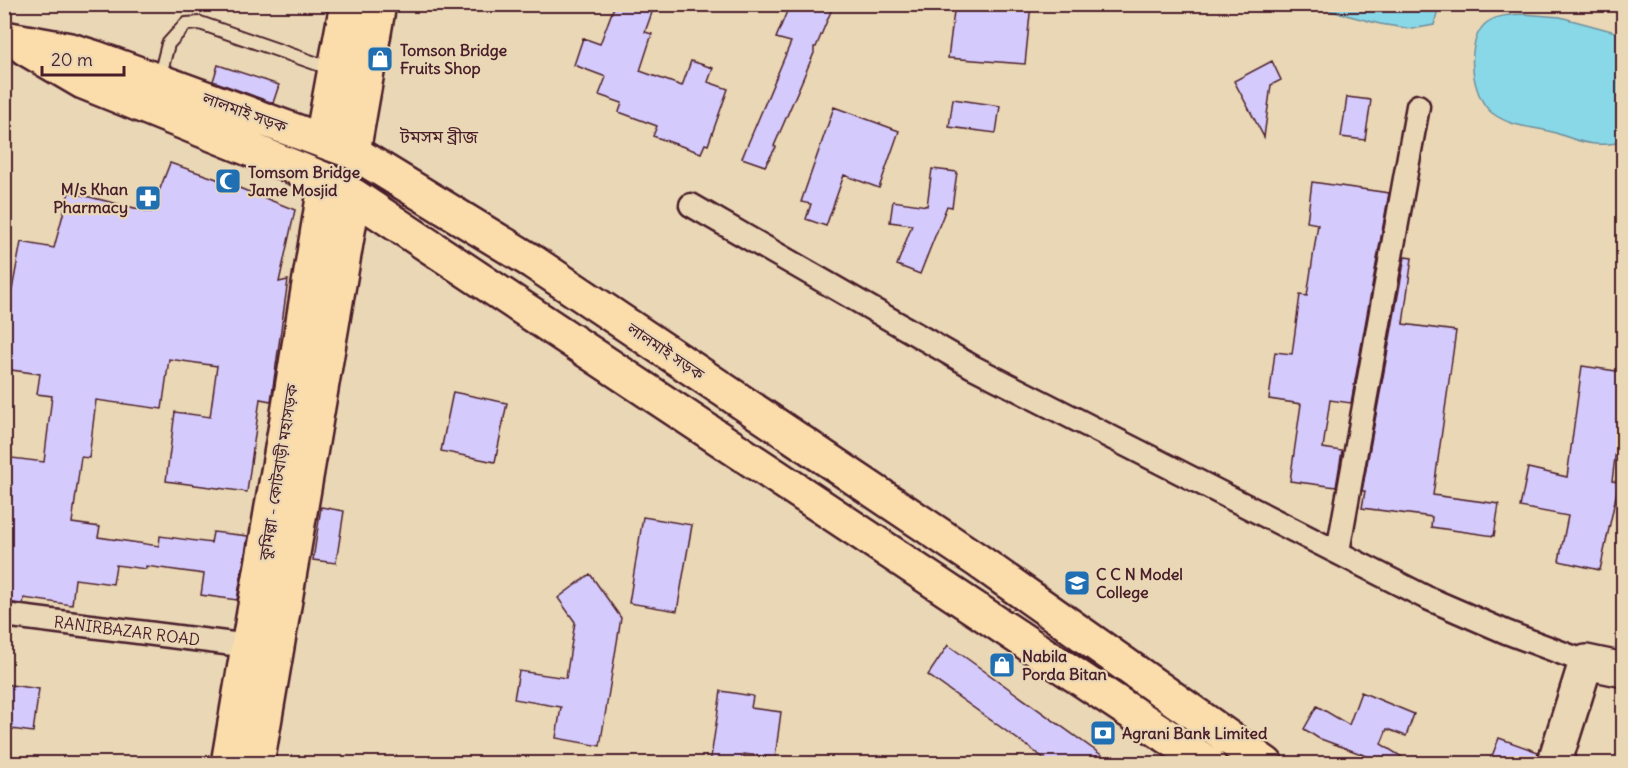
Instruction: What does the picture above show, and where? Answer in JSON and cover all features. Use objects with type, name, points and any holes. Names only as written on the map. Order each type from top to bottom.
[{"type":"main road","points":[[322,139],[347,4]]},
{"type":"main road","points":[[353,152],[379,4]]},
{"type":"main road","name":"লালমাই সড়ক","points":[[9,39],[70,50],[353,152],[533,262],[977,560],[1266,764]]},
{"type":"main road","name":"লালমাই সড়ক","points":[[9,39],[83,82],[326,180],[354,196],[1209,764]]},
{"type":"main road","name":"কুমিল্লা - কোটবাড়ী মহাসড়ক","points":[[256,764],[249,646],[326,180]]},
{"type":"main road","name":"কুমিল্লা - কোটবাড়ী মহাসড়ক","points":[[228,764],[253,702],[354,196]]},
{"type":"main road","points":[[954,594],[977,560]]},
{"type":"street","points":[[1338,551],[1418,106]]},
{"type":"street","points":[[691,205],[973,366],[1425,597],[1506,632],[1586,662],[1623,670]]},
{"type":"street","name":"RANIRBAZAR ROAD","points":[[4,615],[249,646]]},
{"type":"street","points":[[1554,764],[1586,662]]},
{"type":"lane","points":[[159,81],[168,44],[186,24],[200,23],[335,70]]},
{"type":"water","points":[[1439,4],[1434,25],[1412,29],[1380,24],[1308,5]]},
{"type":"water","points":[[1523,14],[1560,17],[1623,34],[1623,142],[1590,144],[1552,132],[1514,124],[1492,113],[1485,105],[1479,95],[1473,70],[1474,44],[1478,34],[1484,25],[1493,19]]},
{"type":"building","points":[[615,4],[655,4],[645,32],[652,34],[640,71],[682,86],[691,61],[713,68],[708,82],[728,89],[708,145],[705,144],[701,153],[653,136],[657,126],[619,112],[622,103],[599,95],[606,77],[574,65],[583,38],[600,44]]},
{"type":"building","points":[[790,4],[834,4],[816,47],[814,47],[814,53],[774,146],[776,147],[765,166],[742,158],[791,42],[776,38]]},
{"type":"building","points":[[955,4],[1031,4],[1025,64],[948,58]]},
{"type":"building","points":[[1272,61],[1281,80],[1271,85],[1264,137],[1234,81]]},
{"type":"building","points":[[218,65],[279,85],[273,103],[213,81]]},
{"type":"building","points":[[1347,97],[1371,100],[1365,140],[1341,137]]},
{"type":"building","points":[[953,99],[1000,106],[996,133],[949,127]]},
{"type":"building","points":[[834,107],[899,131],[879,188],[844,175],[826,226],[806,219],[811,204],[801,202]]},
{"type":"building","points":[[170,163],[295,210],[279,282],[288,280],[271,401],[260,399],[247,492],[166,481],[175,412],[210,417],[217,366],[169,359],[162,409],[96,400],[89,458],[81,457],[72,523],[100,527],[98,537],[159,546],[160,536],[211,543],[213,532],[248,536],[237,600],[201,595],[204,574],[146,566],[146,569],[116,565],[113,584],[75,579],[72,605],[24,598],[23,604],[4,602],[4,457],[44,462],[52,396],[37,394],[40,374],[4,369],[4,289],[12,290],[21,242],[54,248],[69,192],[151,212]]},
{"type":"building","points":[[932,169],[957,172],[952,207],[947,206],[920,274],[897,265],[912,225],[890,222],[893,201],[927,206]]},
{"type":"building","points":[[1312,182],[1389,193],[1351,403],[1330,400],[1323,448],[1342,451],[1336,487],[1290,481],[1301,404],[1269,399],[1275,352],[1292,354],[1300,295],[1307,296],[1318,224],[1307,222]]},
{"type":"building","points":[[1405,257],[1412,258],[1403,324],[1456,331],[1433,495],[1499,504],[1494,536],[1431,527],[1432,517],[1362,508],[1365,491],[1362,491]]},
{"type":"building","points":[[1582,366],[1623,372],[1623,396],[1612,481],[1619,482],[1600,570],[1559,561],[1568,516],[1520,507],[1528,468],[1567,477]]},
{"type":"building","points":[[453,392],[507,403],[495,462],[441,451]]},
{"type":"building","points":[[321,507],[344,511],[336,563],[313,560]]},
{"type":"building","points":[[643,517],[692,525],[677,611],[629,603]]},
{"type":"building","points":[[590,574],[621,618],[600,746],[556,738],[561,707],[514,699],[519,671],[566,678],[575,622],[558,598]]},
{"type":"building","points":[[948,645],[1114,764],[1052,764],[928,675]]},
{"type":"building","points":[[4,684],[39,689],[33,732],[4,728]]},
{"type":"building","points":[[721,691],[753,696],[751,708],[781,712],[775,758],[744,754],[743,764],[710,764]]},
{"type":"building","points":[[1361,692],[1414,714],[1406,736],[1387,729],[1381,744],[1402,757],[1399,764],[1388,764],[1318,738],[1304,729],[1317,706],[1349,725]]},
{"type":"building","points":[[1499,738],[1538,752],[1536,764],[1489,764]]},
{"type":"place","name":"Tomson Bridge Fruits Shop","points":[[380,59]]},
{"type":"place","name":"Tomsom Bridge Jame Mosjid","points":[[228,181]]},
{"type":"place","name":"M/s Khan Pharmacy","points":[[148,198]]},
{"type":"place","name":"C C N Model College","points":[[1077,583]]},
{"type":"place","name":"Nabila Porda Bitan","points":[[1002,665]]},
{"type":"place","name":"Agrani Bank Limited","points":[[1103,733]]},
{"type":"district","name":"টমসম ব্রীজ","points":[[439,137]]}]
